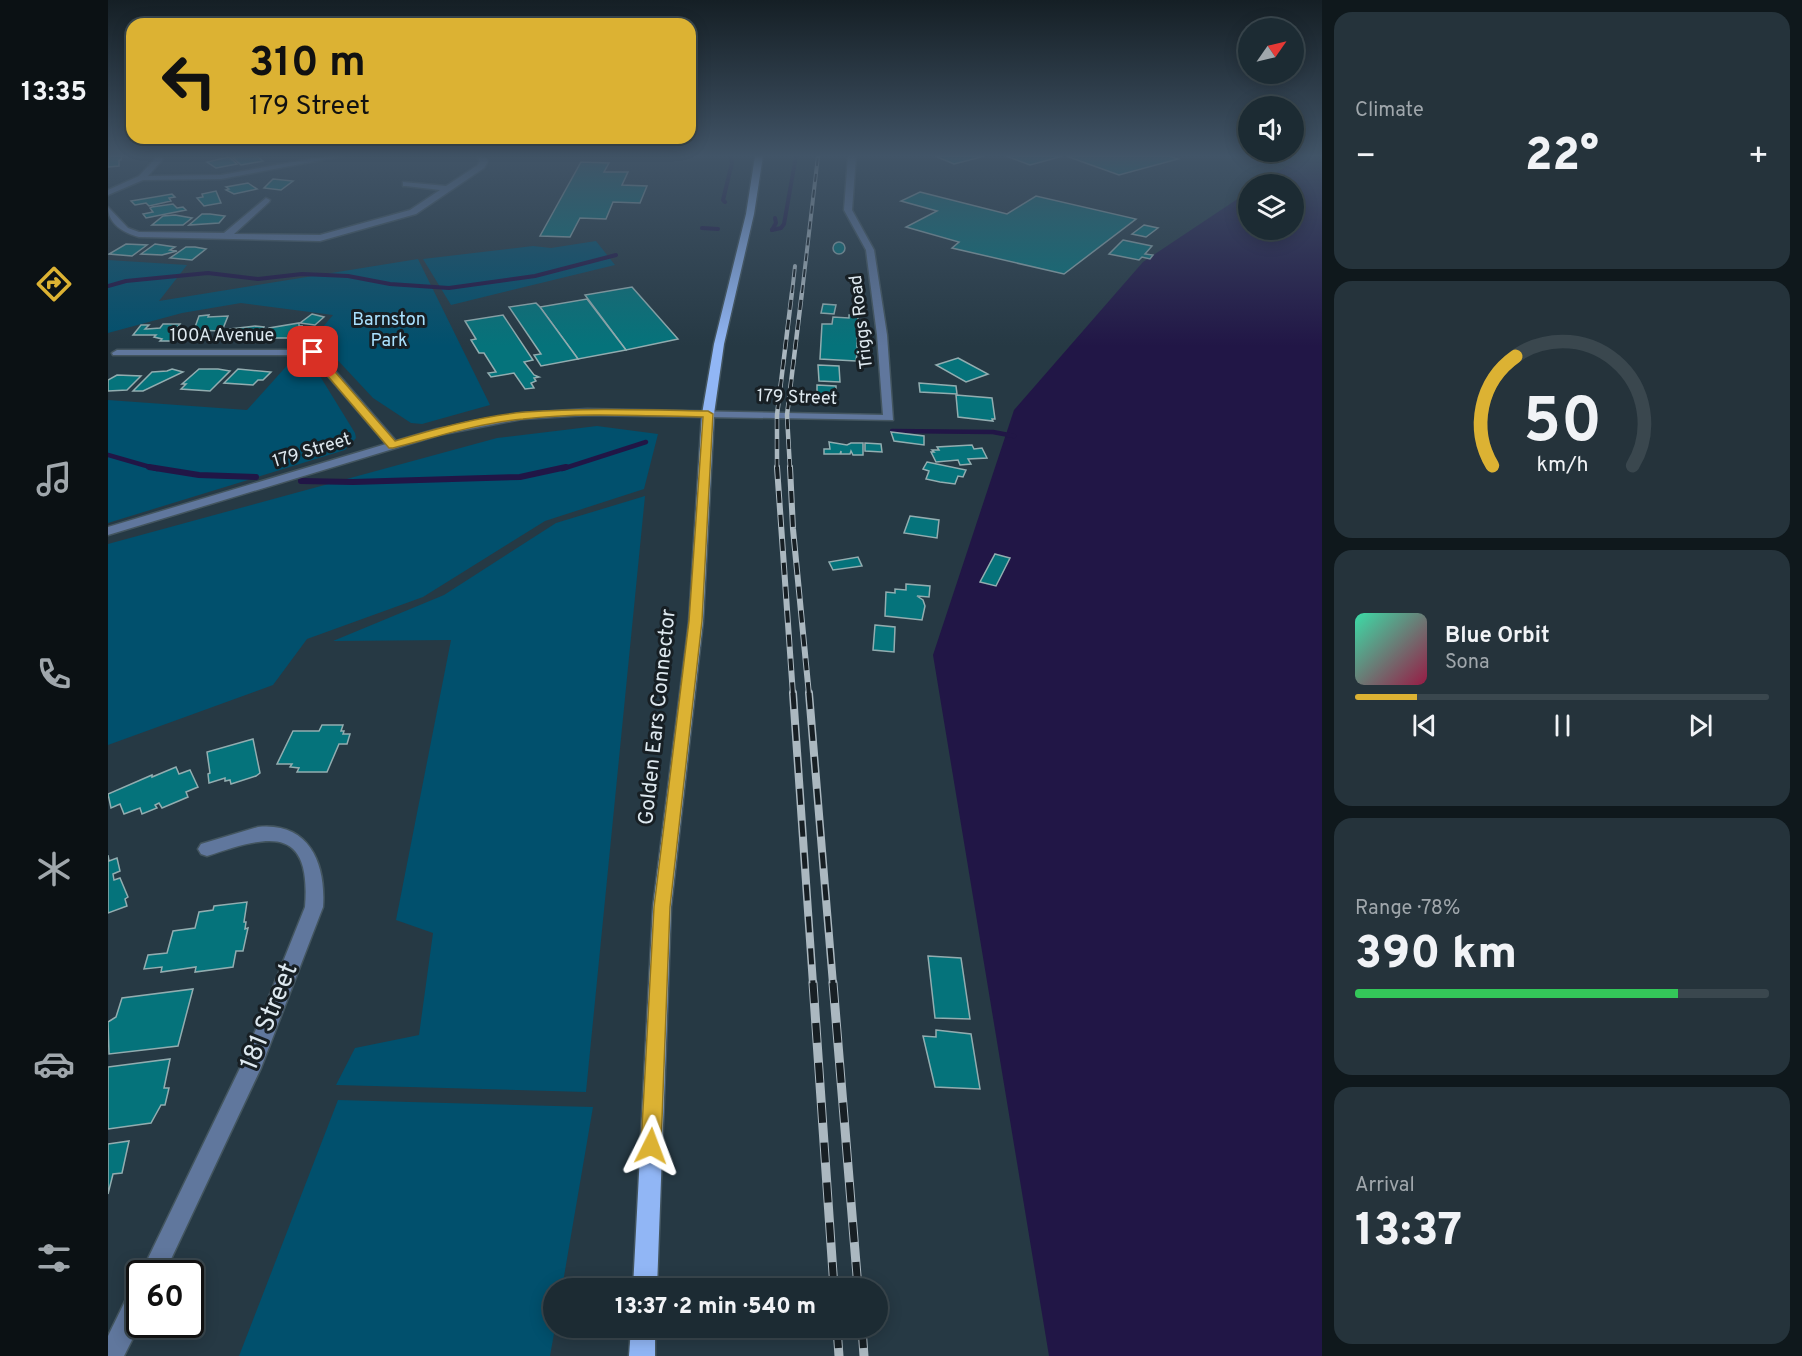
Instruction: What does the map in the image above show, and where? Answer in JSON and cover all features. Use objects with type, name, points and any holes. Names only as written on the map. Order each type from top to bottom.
[{"type":"main road","name":"Golden Ears Connector","points":[[645,1278],[662,907],[696,621],[708,414],[719,344],[749,219]]},
{"type":"main road","points":[[642,1356],[643,1338]]},
{"type":"street","points":[[116,219],[125,230],[139,234],[320,238],[387,219]]},
{"type":"street","points":[[225,237],[245,219]]},
{"type":"street","name":"Triggs Road","points":[[853,219],[870,250],[882,335],[889,418]]},
{"type":"street","name":"100A Avenue","points":[[117,353],[313,352],[393,445]]},
{"type":"street","name":"179 Street","points":[[108,531],[437,432],[522,416],[587,412],[889,418]]},
{"type":"street","name":"181 Street","points":[[158,1260],[251,1068],[314,907],[316,894],[311,862],[300,846],[285,836],[277,833],[253,835],[207,849]]},
{"type":"street","points":[[111,1356],[126,1326]]},
{"type":"green space","points":[[596,241],[615,265],[451,305],[423,259],[533,246],[551,248]]},
{"type":"green space","name":"Barnston Park","points":[[418,259],[490,405],[422,424],[411,423],[373,398],[331,353],[322,349],[305,348],[333,315],[241,303],[182,313],[108,333],[108,260],[187,265],[159,301]]},
{"type":"green space","name":"Barnston Park","points":[[292,360],[302,360],[315,368],[355,433],[356,438],[345,450],[108,523],[108,400],[247,410]]},
{"type":"green space","points":[[597,426],[658,434],[644,489],[545,521],[423,597],[307,639],[273,685],[108,745],[108,544],[497,438]]},
{"type":"green space","points":[[645,496],[586,1092],[336,1085],[355,1048],[419,1035],[433,933],[396,920],[451,640],[333,641],[444,595],[556,523]]},
{"type":"green space","points":[[338,1100],[593,1107],[564,1278],[543,1278],[543,1338],[553,1338],[550,1356],[239,1356]]},
{"type":"shaded area","points":[[1207,219],[1238,219],[1238,240],[1304,240],[1304,219],[1322,219],[1322,1356],[1049,1356],[933,655],[1014,410],[1143,262]]},
{"type":"building","points":[[159,219],[190,219],[183,225],[152,225]]},
{"type":"building","points":[[196,219],[222,219],[219,223],[189,225]]},
{"type":"building","points":[[549,219],[579,219],[570,237],[540,236]]},
{"type":"building","points":[[921,219],[1136,219],[1064,274],[952,248],[959,242],[906,227]]},
{"type":"building","points":[[1144,225],[1158,228],[1146,237],[1132,234]]},
{"type":"building","points":[[1123,240],[1152,246],[1145,254],[1153,255],[1150,259],[1142,257],[1139,260],[1109,254]]},
{"type":"building","points":[[841,242],[845,248],[841,254],[837,254],[833,246]]},
{"type":"building","points":[[126,244],[147,245],[132,256],[109,254]]},
{"type":"building","points":[[155,244],[175,247],[170,250],[177,251],[162,255],[141,254]]},
{"type":"building","points":[[186,247],[206,249],[192,260],[170,258]]},
{"type":"building","points":[[632,287],[678,339],[626,350],[585,295]]},
{"type":"building","points":[[587,299],[626,350],[578,359],[540,307]]},
{"type":"building","points":[[536,303],[578,359],[541,366],[534,355],[541,354],[509,307]]},
{"type":"building","points":[[823,304],[836,305],[834,314],[821,313]]},
{"type":"building","points":[[312,314],[324,317],[315,325],[300,323]]},
{"type":"building","points":[[209,315],[208,317],[228,316],[222,331],[194,330],[199,316]]},
{"type":"building","points":[[503,315],[533,360],[524,362],[534,375],[539,377],[534,378],[536,381],[531,383],[534,388],[525,389],[514,373],[491,377],[488,373],[496,372],[484,353],[479,353],[471,340],[476,339],[465,321]]},
{"type":"building","points":[[849,315],[858,315],[857,347],[870,348],[870,354],[857,353],[856,361],[820,359],[822,324],[832,324],[833,317],[849,318]]},
{"type":"building","points":[[299,323],[299,326],[302,326],[297,338],[265,338],[269,328]]},
{"type":"building","points":[[163,324],[180,324],[177,328],[181,328],[179,333],[183,333],[180,337],[182,337],[178,341],[160,341],[162,339],[154,337],[156,335],[133,335],[141,325],[149,325],[145,329],[147,329],[160,328]]},
{"type":"building","points":[[264,327],[259,339],[225,339],[230,329]]},
{"type":"building","points":[[958,358],[988,374],[966,382],[936,365]]},
{"type":"building","points":[[818,365],[839,366],[840,382],[819,381]]},
{"type":"building","points":[[172,369],[183,372],[143,391],[133,391],[152,372]]},
{"type":"building","points":[[199,369],[230,371],[210,391],[181,389],[186,384],[182,384]]},
{"type":"building","points":[[238,369],[271,372],[263,380],[258,380],[253,385],[224,383]]},
{"type":"building","points":[[117,375],[141,376],[127,390],[108,391],[108,380]]},
{"type":"building","points":[[919,383],[956,386],[957,394],[920,392]]},
{"type":"building","points":[[817,385],[836,386],[836,400],[817,399]]},
{"type":"building","points":[[956,395],[992,398],[995,419],[992,419],[993,421],[958,417]]},
{"type":"building","points":[[891,432],[924,436],[924,445],[894,441]]},
{"type":"building","points":[[829,442],[847,445],[863,443],[863,455],[853,455],[851,451],[850,454],[841,454],[841,451],[840,454],[824,454],[824,449],[830,449]]},
{"type":"building","points":[[865,443],[881,444],[882,452],[865,451]]},
{"type":"building","points":[[972,445],[974,449],[982,448],[987,458],[968,459],[971,464],[960,465],[958,460],[936,462],[931,452],[939,450],[937,447]]},
{"type":"building","points":[[927,462],[966,470],[963,477],[958,476],[955,484],[940,482],[926,479],[929,471],[923,469]]},
{"type":"building","points":[[910,516],[939,520],[937,538],[904,533]]},
{"type":"building","points":[[995,554],[1010,558],[996,586],[980,582]]},
{"type":"building","points":[[858,557],[862,566],[833,570],[829,562]]},
{"type":"building","points":[[906,584],[930,586],[929,597],[917,596],[923,600],[925,606],[922,620],[885,616],[886,592],[895,593],[895,589],[906,590]]},
{"type":"building","points":[[875,625],[895,627],[894,652],[873,650]]},
{"type":"building","points":[[322,725],[343,725],[341,731],[344,731],[343,734],[350,734],[347,744],[339,744],[327,772],[297,772],[299,768],[290,767],[292,764],[277,764],[293,731],[319,731]]},
{"type":"building","points":[[253,739],[260,773],[231,784],[230,780],[225,781],[225,778],[209,783],[207,752]]},
{"type":"building","points":[[176,767],[179,774],[190,770],[198,787],[186,792],[188,797],[162,808],[159,803],[155,805],[157,808],[142,814],[140,808],[124,814],[120,804],[111,808],[108,794]]},
{"type":"building","points":[[108,855],[109,861],[117,858],[120,871],[113,874],[114,880],[120,878],[128,897],[125,899],[127,906],[108,913]]},
{"type":"building","points":[[247,902],[244,922],[246,922],[245,929],[248,928],[243,951],[236,951],[233,967],[195,972],[196,967],[161,972],[162,967],[144,969],[148,955],[167,953],[173,931],[195,928],[199,912],[213,910],[214,906]]},
{"type":"building","points":[[928,956],[961,958],[970,1019],[935,1018]]},
{"type":"building","points":[[193,989],[178,1046],[109,1054],[108,1022],[116,1017],[122,998]]},
{"type":"building","points":[[936,1030],[971,1034],[980,1089],[935,1087],[923,1036],[936,1037]]},
{"type":"building","points":[[170,1059],[164,1088],[169,1088],[165,1105],[161,1105],[151,1123],[108,1129],[108,1067]]},
{"type":"building","points":[[129,1141],[122,1173],[113,1174],[108,1194],[108,1144]]},
{"type":"waterway","points":[[775,219],[772,230],[781,228],[785,219]]},
{"type":"waterway","points":[[702,228],[718,229]]},
{"type":"waterway","points":[[108,286],[126,281],[208,273],[258,279],[302,274],[348,276],[390,284],[449,288],[535,276],[616,255]]},
{"type":"waterway","points":[[892,431],[993,432],[1014,436]]},
{"type":"waterway","points":[[562,469],[646,442]]},
{"type":"waterway","points":[[108,455],[151,467]]},
{"type":"waterway","points":[[151,467],[199,475],[256,477]]},
{"type":"waterway","points":[[151,467],[157,469]]},
{"type":"waterway","points":[[301,481],[353,482],[520,477],[566,467]]},
{"type":"railway","points":[[802,293],[811,219]]},
{"type":"railway","points":[[792,293],[795,266]]},
{"type":"railway","points":[[777,467],[777,415],[792,292]]},
{"type":"railway","points":[[790,469],[787,415],[802,292]]},
{"type":"railway","points":[[777,467],[793,695]]},
{"type":"railway","points":[[790,467],[793,529],[809,695]]},
{"type":"railway","points":[[793,693],[813,984]]},
{"type":"railway","points":[[809,693],[833,984]]},
{"type":"railway","points":[[813,983],[833,1278]]},
{"type":"railway","points":[[833,983],[857,1278]]},
{"type":"railway","points":[[838,1338],[839,1356]]},
{"type":"railway","points":[[863,1338],[864,1356]]},
{"type":"route","points":[[313,352],[393,445],[475,423],[522,416],[587,412],[708,414],[696,621],[662,907],[651,1146]]}]
